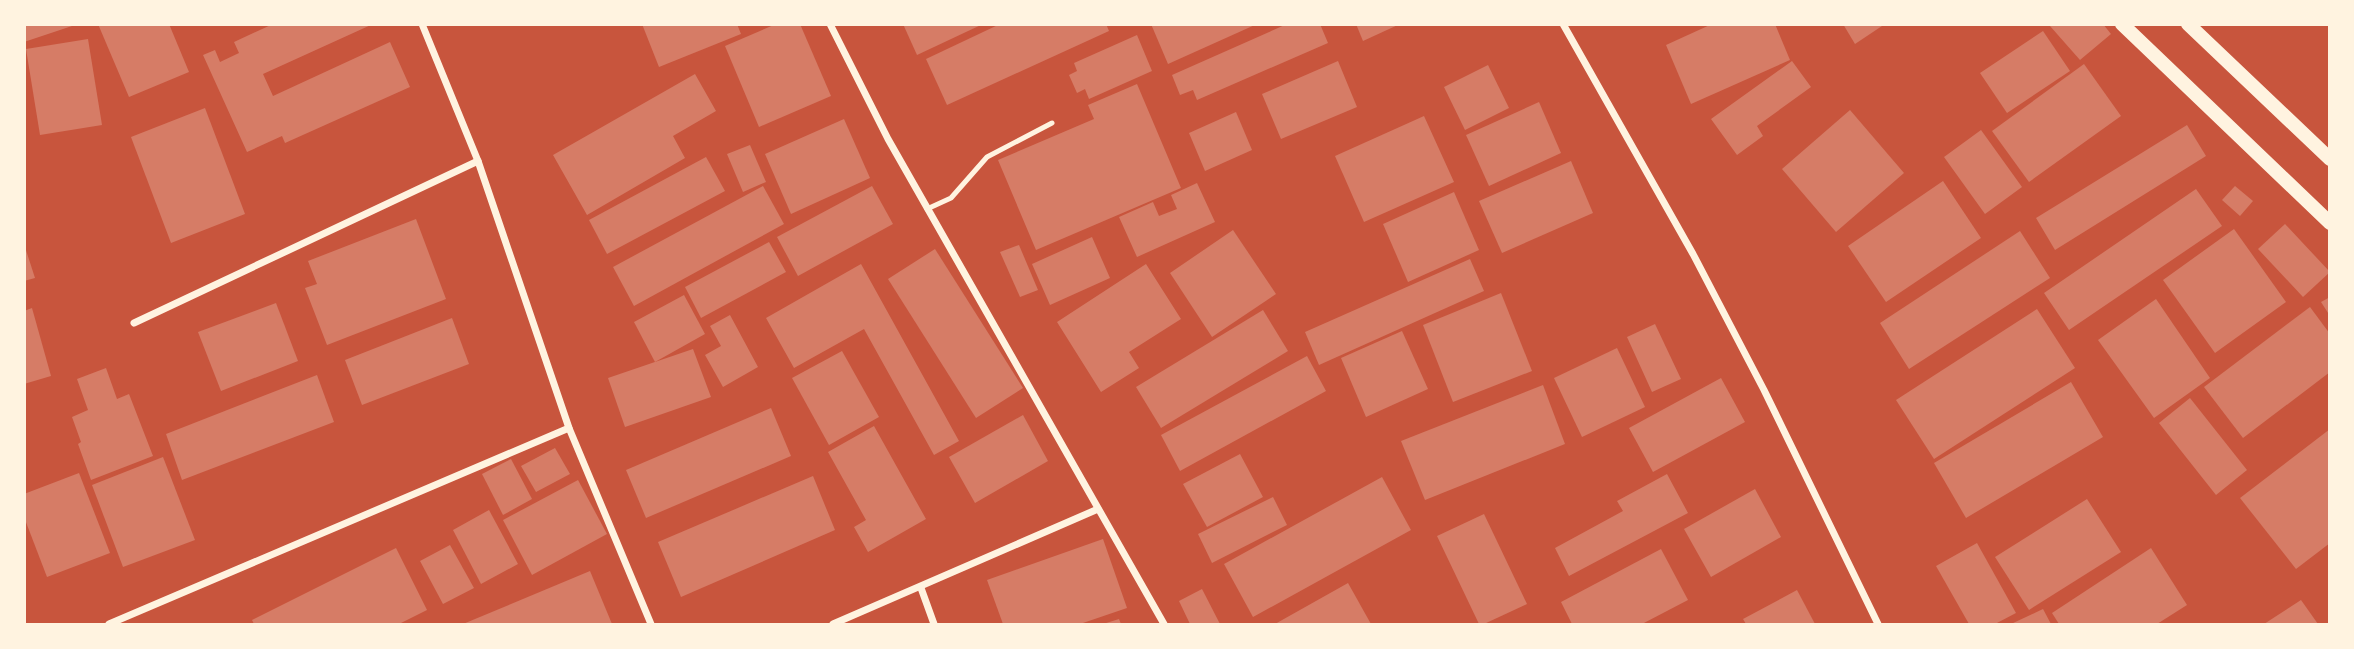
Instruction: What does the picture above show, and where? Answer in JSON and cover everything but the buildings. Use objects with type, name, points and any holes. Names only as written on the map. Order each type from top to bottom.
[{"type":"main road","points":[[2122,24],[2329,223]]},
{"type":"main road","points":[[2188,24],[2329,159]]},
{"type":"street","points":[[422,24],[478,161],[569,428],[651,625]]},
{"type":"street","points":[[830,24],[859,84],[927,209],[1164,625]]},
{"type":"street","points":[[1563,24],[1693,254],[1764,390],[1878,625]]},
{"type":"street","points":[[134,323],[478,161]]},
{"type":"street","points":[[109,625],[569,428]]},
{"type":"street","points":[[834,625],[1098,509]]},
{"type":"street","points":[[921,588],[934,625]]},
{"type":"lane","points":[[927,209],[951,198],[986,157],[1052,123]]}]
